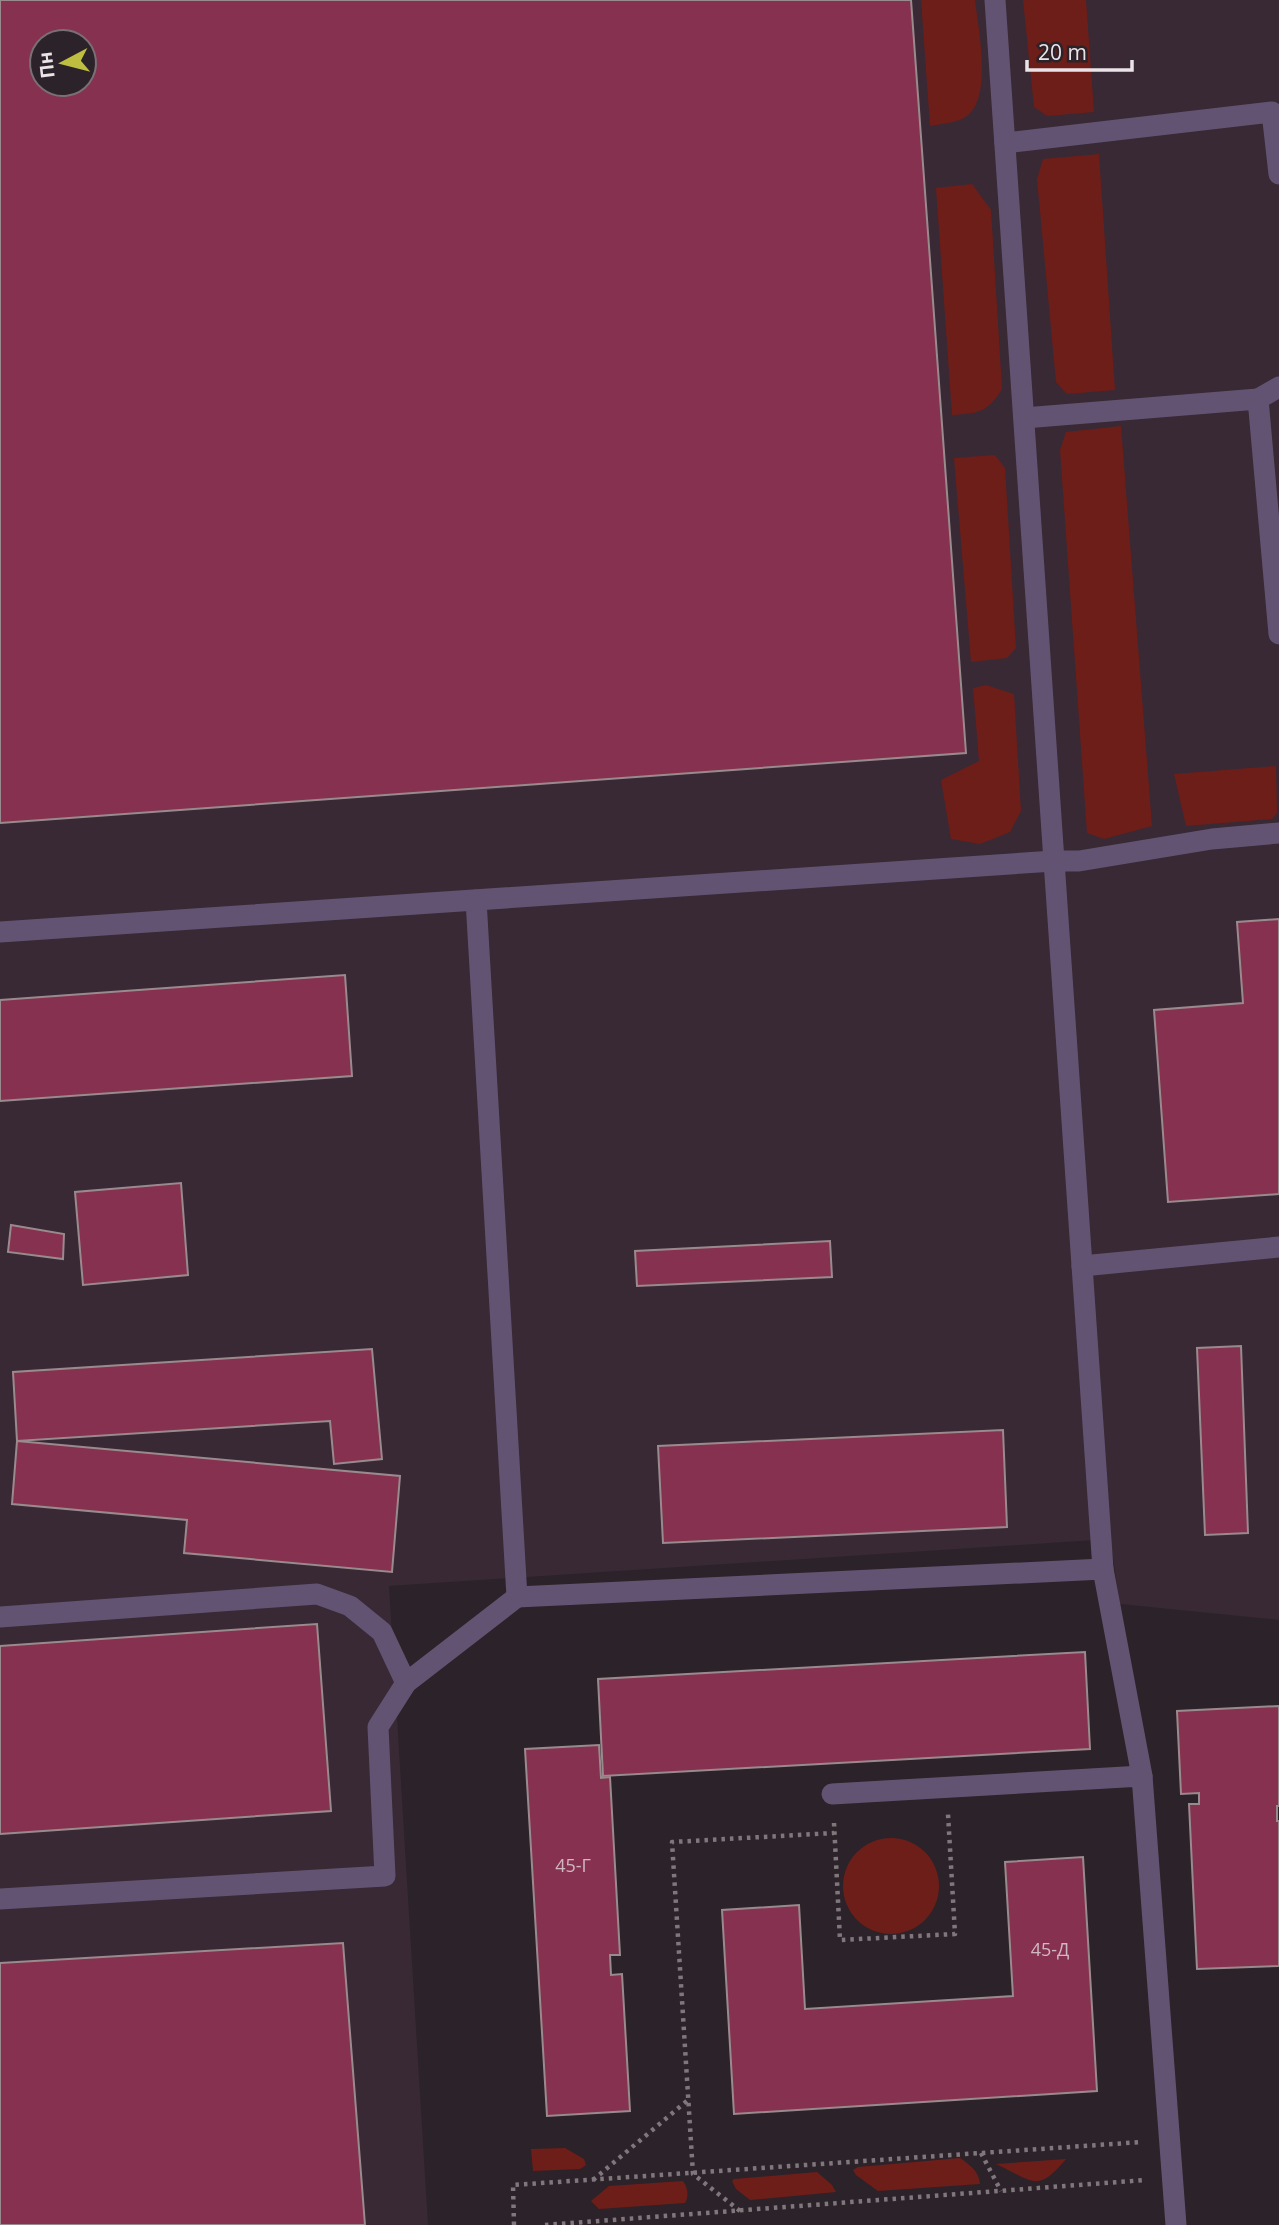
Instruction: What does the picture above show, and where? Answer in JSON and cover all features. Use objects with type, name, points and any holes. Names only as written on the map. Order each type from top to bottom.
[{"type":"lane","points":[[995,0],[1103,1569],[1142,1776],[1176,2225]]},
{"type":"lane","points":[[1005,143],[1272,112],[1279,174]]},
{"type":"lane","points":[[1024,418],[1258,399],[1279,387]]},
{"type":"lane","points":[[1258,399],[1279,634]]},
{"type":"lane","points":[[0,932],[1054,861],[1079,862],[1212,839],[1279,833]]},
{"type":"lane","points":[[476,900],[517,1598]]},
{"type":"lane","points":[[1082,1266],[1279,1247]]},
{"type":"lane","points":[[0,1899],[385,1876],[378,1727],[406,1683],[517,1598],[1103,1569]]},
{"type":"lane","points":[[0,1617],[317,1594],[350,1605],[382,1632],[406,1683]]},
{"type":"lane","points":[[832,1794],[1142,1776]]},
{"type":"path","points":[[832,1794],[840,1940],[955,1934],[946,1789]]},
{"type":"path","points":[[740,2211],[693,2174],[672,1842],[834,1833]]},
{"type":"path","points":[[592,2180],[689,2099]]},
{"type":"path","points":[[514,2225],[513,2185],[1168,2140]]},
{"type":"path","points":[[981,2153],[1001,2191]]},
{"type":"path","points":[[545,2225],[1172,2178]]},
{"type":"shaded area","points":[[0,0],[1279,0],[1279,1620],[1120,1604],[1110,1539],[389,1586],[428,2225],[0,2225]]},
{"type":"shaded area","points":[[921,0],[975,0],[981,46],[981,82],[972,111],[962,119],[930,126]]},
{"type":"shaded area","points":[[1023,0],[1086,0],[1094,112],[1047,116],[1034,107]]},
{"type":"shaded area","points":[[1099,154],[1115,390],[1067,394],[1056,382],[1037,179],[1043,159]]},
{"type":"shaded area","points":[[972,184],[991,210],[1002,389],[992,403],[982,410],[952,415],[936,188]]},
{"type":"shaded area","points":[[1121,426],[1152,826],[1104,839],[1087,833],[1060,450],[1066,432]]},
{"type":"shaded area","points":[[995,455],[1005,468],[1016,648],[1007,658],[971,662],[954,458]]},
{"type":"shaded area","points":[[986,685],[1014,694],[1021,811],[1010,832],[980,844],[951,839],[941,780],[979,761],[973,688]]},
{"type":"shaded area","points":[[1276,766],[1277,813],[1272,819],[1186,826],[1174,774]]},
{"type":"shaded area","points":[[891,1838],[909,1841],[925,1852],[936,1868],[939,1886],[936,1904],[925,1920],[909,1931],[891,1934],[873,1931],[857,1920],[846,1904],[843,1886],[846,1868],[857,1852],[873,1841]]},
{"type":"shaded area","points":[[565,2148],[584,2159],[586,2165],[580,2169],[533,2171],[531,2149]]},
{"type":"shaded area","points":[[960,2158],[976,2172],[980,2184],[878,2191],[853,2170],[858,2167]]},
{"type":"shaded area","points":[[1066,2159],[1048,2177],[1034,2181],[996,2164]]},
{"type":"shaded area","points":[[817,2172],[836,2192],[750,2200],[736,2189],[732,2181],[734,2179]]},
{"type":"shaded area","points":[[683,2181],[687,2192],[685,2203],[599,2209],[591,2201],[609,2186]]},
{"type":"building","points":[[0,0],[911,0],[966,753],[0,823]]},
{"type":"building","points":[[1279,919],[1279,1194],[1168,1202],[1154,1010],[1243,1003],[1237,922]]},
{"type":"building","points":[[345,975],[352,1076],[0,1101],[0,1000]]},
{"type":"building","points":[[181,1183],[188,1275],[83,1285],[75,1192]]},
{"type":"building","points":[[11,1225],[64,1234],[63,1259],[8,1252]]},
{"type":"building","points":[[830,1241],[832,1277],[637,1286],[635,1251]]},
{"type":"building","points":[[1241,1346],[1248,1533],[1205,1535],[1197,1348]]},
{"type":"building","points":[[372,1349],[382,1459],[334,1464],[330,1421],[17,1441],[13,1372]]},
{"type":"building","points":[[1003,1430],[1007,1527],[663,1543],[658,1446]]},
{"type":"building","points":[[17,1441],[400,1476],[392,1572],[184,1553],[187,1520],[12,1504]]},
{"type":"building","points":[[317,1624],[331,1811],[0,1834],[0,1646]]},
{"type":"building","points":[[1085,1652],[1090,1749],[603,1776],[598,1679]]},
{"type":"building","points":[[1279,1706],[1279,1966],[1197,1969],[1189,1804],[1199,1804],[1199,1793],[1181,1794],[1177,1711]]},
{"type":"building","points":[[599,1745],[601,1778],[610,1777],[620,1955],[610,1955],[611,1975],[622,1974],[630,2111],[547,2116],[525,1749]]},
{"type":"building","points":[[1083,1857],[1097,2091],[734,2114],[722,1910],[799,1905],[805,2009],[1013,1996],[1005,1862]]},
{"type":"building","points":[[343,1943],[365,2225],[0,2225],[0,1963]]}]
